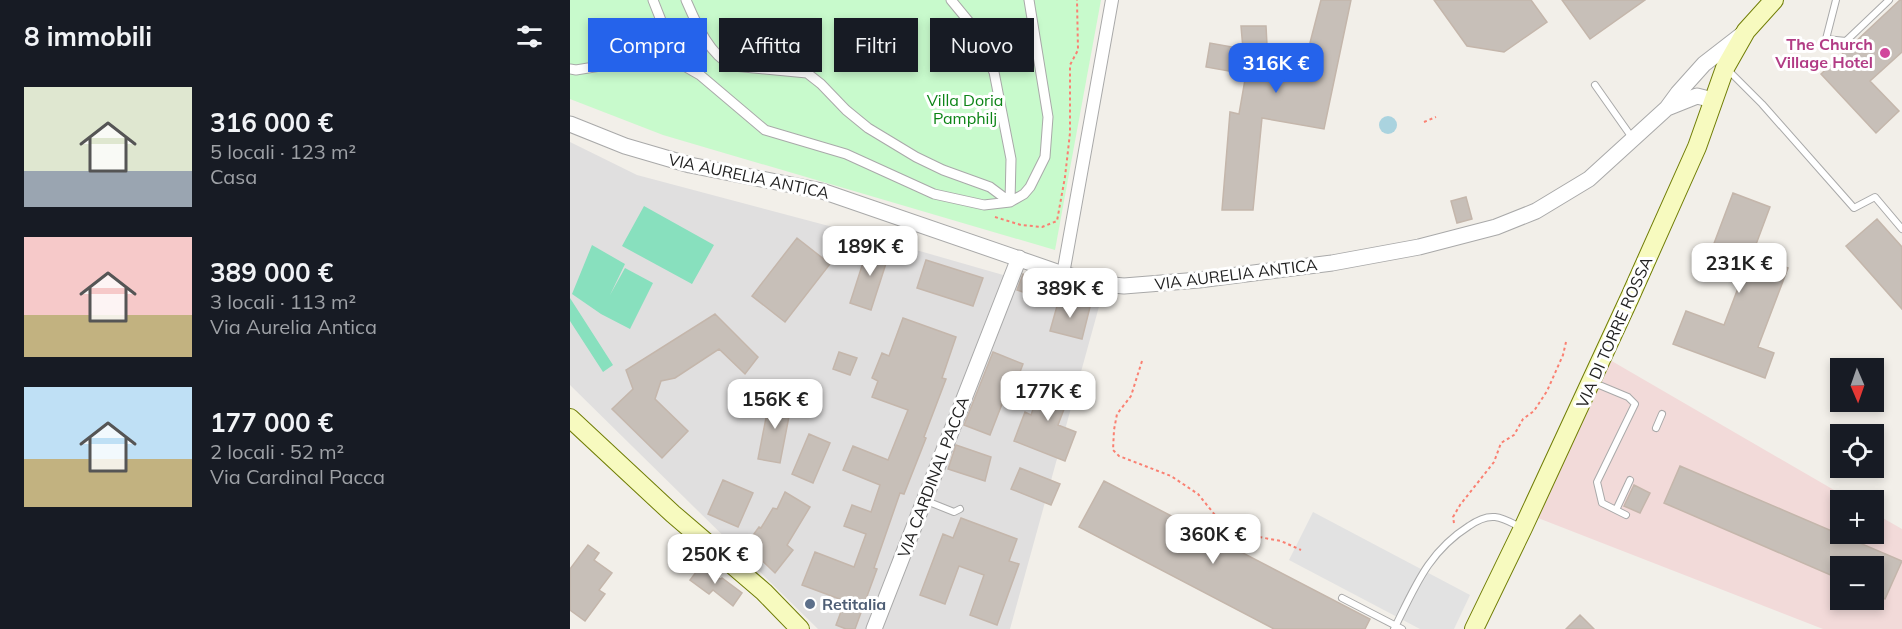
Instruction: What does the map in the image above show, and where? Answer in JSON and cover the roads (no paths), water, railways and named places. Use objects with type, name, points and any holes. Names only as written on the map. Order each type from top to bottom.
[{"type":"main road","name":"VIA AURELIA ANTICA","points":[[1746,31],[1774,0]]},
{"type":"main road","name":"VIA DI TORRE ROSSA","points":[[1474,629],[1523,528],[1562,456],[1592,382],[1697,147],[1725,68],[1746,31]]},
{"type":"main road","points":[[570,418],[673,514],[764,592],[800,629]]},
{"type":"street","points":[[653,0],[660,18]]},
{"type":"street","points":[[686,0],[697,24],[723,62],[734,66],[807,74],[868,128],[916,157],[990,187],[1010,202]]},
{"type":"street","points":[[951,0],[970,23],[994,72],[1011,159],[1010,202]]},
{"type":"street","points":[[695,72],[765,130],[846,154],[934,194],[991,205],[1010,202],[1030,188],[1045,157],[1048,117],[1029,0]]},
{"type":"street","points":[[1063,274],[1112,0]]},
{"type":"street","name":"VIA AURELIA ANTICA","points":[[570,124],[625,146],[690,165],[822,191],[1063,274],[1114,285],[1168,283],[1332,262],[1450,240],[1496,227],[1546,205],[1589,179],[1667,108],[1704,64],[1746,31]]},
{"type":"street","points":[[570,69],[588,68]]},
{"type":"street","name":"VIA AURELIA ANTICA","points":[[1667,108],[1697,96],[1713,100]]},
{"type":"street","name":"VIA CARDINAL PACCA","points":[[873,629],[1019,258]]},
{"type":"lane","points":[[1836,0],[1826,39],[1846,41],[1889,0]]},
{"type":"lane","points":[[1725,68],[1762,104],[1854,208],[1875,197],[1902,229]]},
{"type":"lane","points":[[1595,85],[1633,140]]},
{"type":"lane","points":[[1592,382],[1628,397],[1635,404],[1596,482],[1602,503],[1626,515]]},
{"type":"lane","points":[[1656,428],[1662,414]]},
{"type":"lane","points":[[1616,510],[1630,480]]},
{"type":"lane","points":[[924,500],[954,512],[960,509]]},
{"type":"lane","points":[[1342,598],[1397,628],[1417,583],[1439,549],[1455,535],[1475,522],[1491,517],[1503,519],[1523,528]]},
{"type":"water","points":[[1388,116],[1394,119],[1397,125],[1394,131],[1388,134],[1382,131],[1379,125],[1382,119]]},
{"type":"place","name":"The Church Village Hotel","points":[[1885,53]]},
{"type":"place","name":"Retitalia","points":[[810,604]]},
{"type":"park label","name":"Villa Doria Pamphilj","points":[[965,109]]}]
